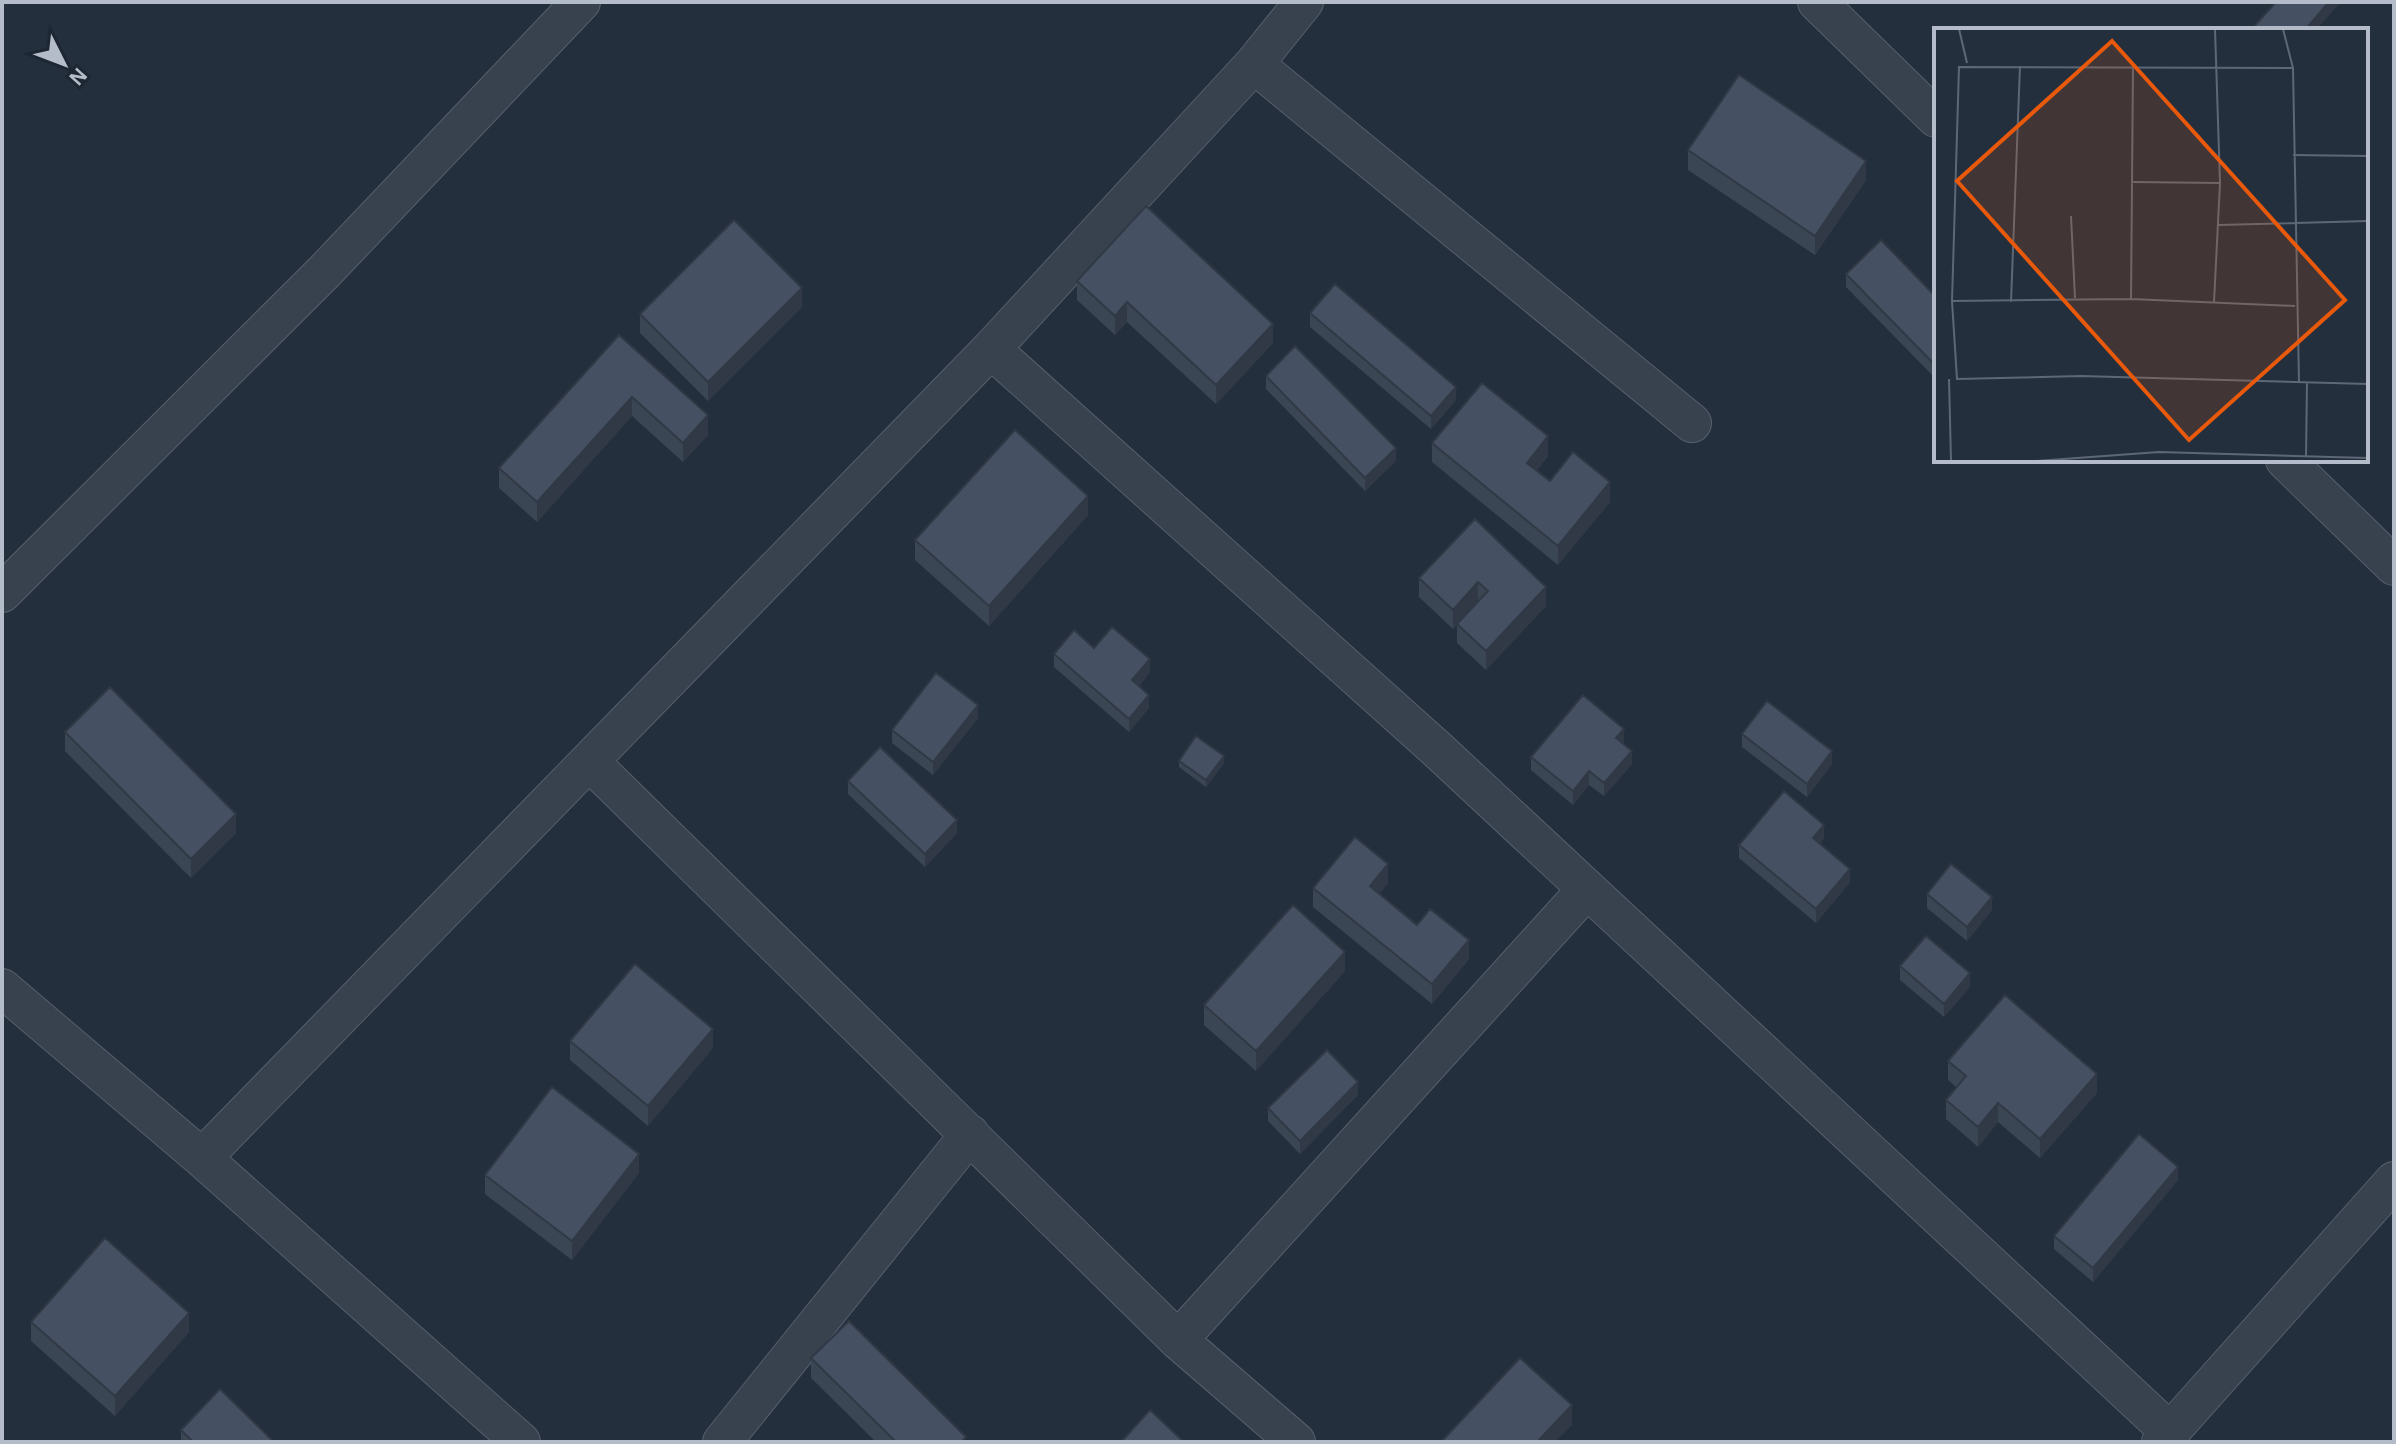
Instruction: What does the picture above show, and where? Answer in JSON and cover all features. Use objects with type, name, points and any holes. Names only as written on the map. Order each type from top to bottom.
[{"type":"street","points":[[2,593],[326,270],[581,2]]},
{"type":"street","points":[[202,1158],[991,349],[1254,64],[1304,2]]},
{"type":"street","points":[[1817,2],[1934,116]]},
{"type":"street","points":[[1254,64],[1692,423]]},
{"type":"street","points":[[991,349],[1587,889],[2166,1437],[2394,1181]]},
{"type":"street","points":[[2287,462],[2394,566]]},
{"type":"street","points":[[590,762],[1178,1340],[1296,1442]]},
{"type":"street","points":[[1178,1340],[1587,889]]},
{"type":"street","points":[[2,988],[202,1158],[521,1442]]},
{"type":"street","points":[[722,1442],[970,1134]]},
{"type":"building","points":[[2276,2],[2329,2],[2307,28],[2253,28]]},
{"type":"building","points":[[1739,75],[1866,161],[1815,236],[1688,150]]},
{"type":"building","points":[[1146,206],[1273,324],[1216,385],[1127,302],[1115,316],[1077,281]]},
{"type":"building","points":[[734,220],[802,288],[708,382],[640,314]]},
{"type":"building","points":[[1881,240],[1934,295],[1934,364],[1846,274]]},
{"type":"building","points":[[1335,284],[1456,387],[1431,416],[1310,313]]},
{"type":"building","points":[[619,335],[708,415],[683,443],[632,397],[537,502],[499,468]]},
{"type":"building","points":[[1295,346],[1396,448],[1365,478],[1266,376]]},
{"type":"building","points":[[1482,383],[1548,436],[1527,463],[1550,481],[1573,452],[1610,482],[1558,546],[1432,443]]},
{"type":"building","points":[[1015,430],[1088,496],[989,606],[915,540]]},
{"type":"building","points":[[1475,519],[1546,587],[1486,651],[1457,624],[1488,591],[1478,582],[1453,610],[1419,578]]},
{"type":"building","points":[[1112,627],[1150,659],[1132,680],[1149,695],[1129,719],[1054,654],[1074,630],[1094,648]]},
{"type":"building","points":[[936,673],[978,705],[933,762],[892,730]]},
{"type":"building","points":[[110,687],[236,814],[191,859],[65,732]]},
{"type":"building","points":[[1583,695],[1624,729],[1616,738],[1632,751],[1604,783],[1589,771],[1573,791],[1531,757]]},
{"type":"building","points":[[1767,701],[1832,751],[1807,784],[1742,734]]},
{"type":"building","points":[[1196,736],[1224,756],[1206,780],[1179,761]]},
{"type":"building","points":[[880,747],[957,820],[925,854],[848,781]]},
{"type":"building","points":[[1784,791],[1824,825],[1813,838],[1850,869],[1816,909],[1739,845]]},
{"type":"building","points":[[1355,837],[1388,864],[1370,886],[1417,925],[1430,909],[1469,940],[1432,984],[1313,888]]},
{"type":"building","points":[[1951,864],[1992,897],[1967,927],[1927,894]]},
{"type":"building","points":[[1293,905],[1345,952],[1256,1051],[1204,1005]]},
{"type":"building","points":[[1926,936],[1970,973],[1944,1004],[1900,966]]},
{"type":"building","points":[[635,964],[713,1029],[648,1106],[570,1041]]},
{"type":"building","points":[[2005,995],[2097,1074],[2040,1139],[1998,1103],[1978,1127],[1946,1100],[1966,1076],[1948,1061]]},
{"type":"building","points":[[1327,1050],[1358,1082],[1300,1141],[1268,1108]]},
{"type":"building","points":[[552,1087],[639,1154],[572,1241],[485,1175]]},
{"type":"building","points":[[2139,1134],[2178,1167],[2093,1268],[2054,1236]]},
{"type":"building","points":[[105,1238],[189,1313],[115,1396],[31,1322]]},
{"type":"building","points":[[849,1321],[966,1437],[961,1442],[896,1442],[811,1358]]},
{"type":"building","points":[[1520,1358],[1572,1405],[1537,1442],[1441,1442]]},
{"type":"building","points":[[220,1389],[274,1442],[193,1442],[181,1430]]},
{"type":"building","points":[[1150,1410],[1184,1442],[1121,1442]]}]
